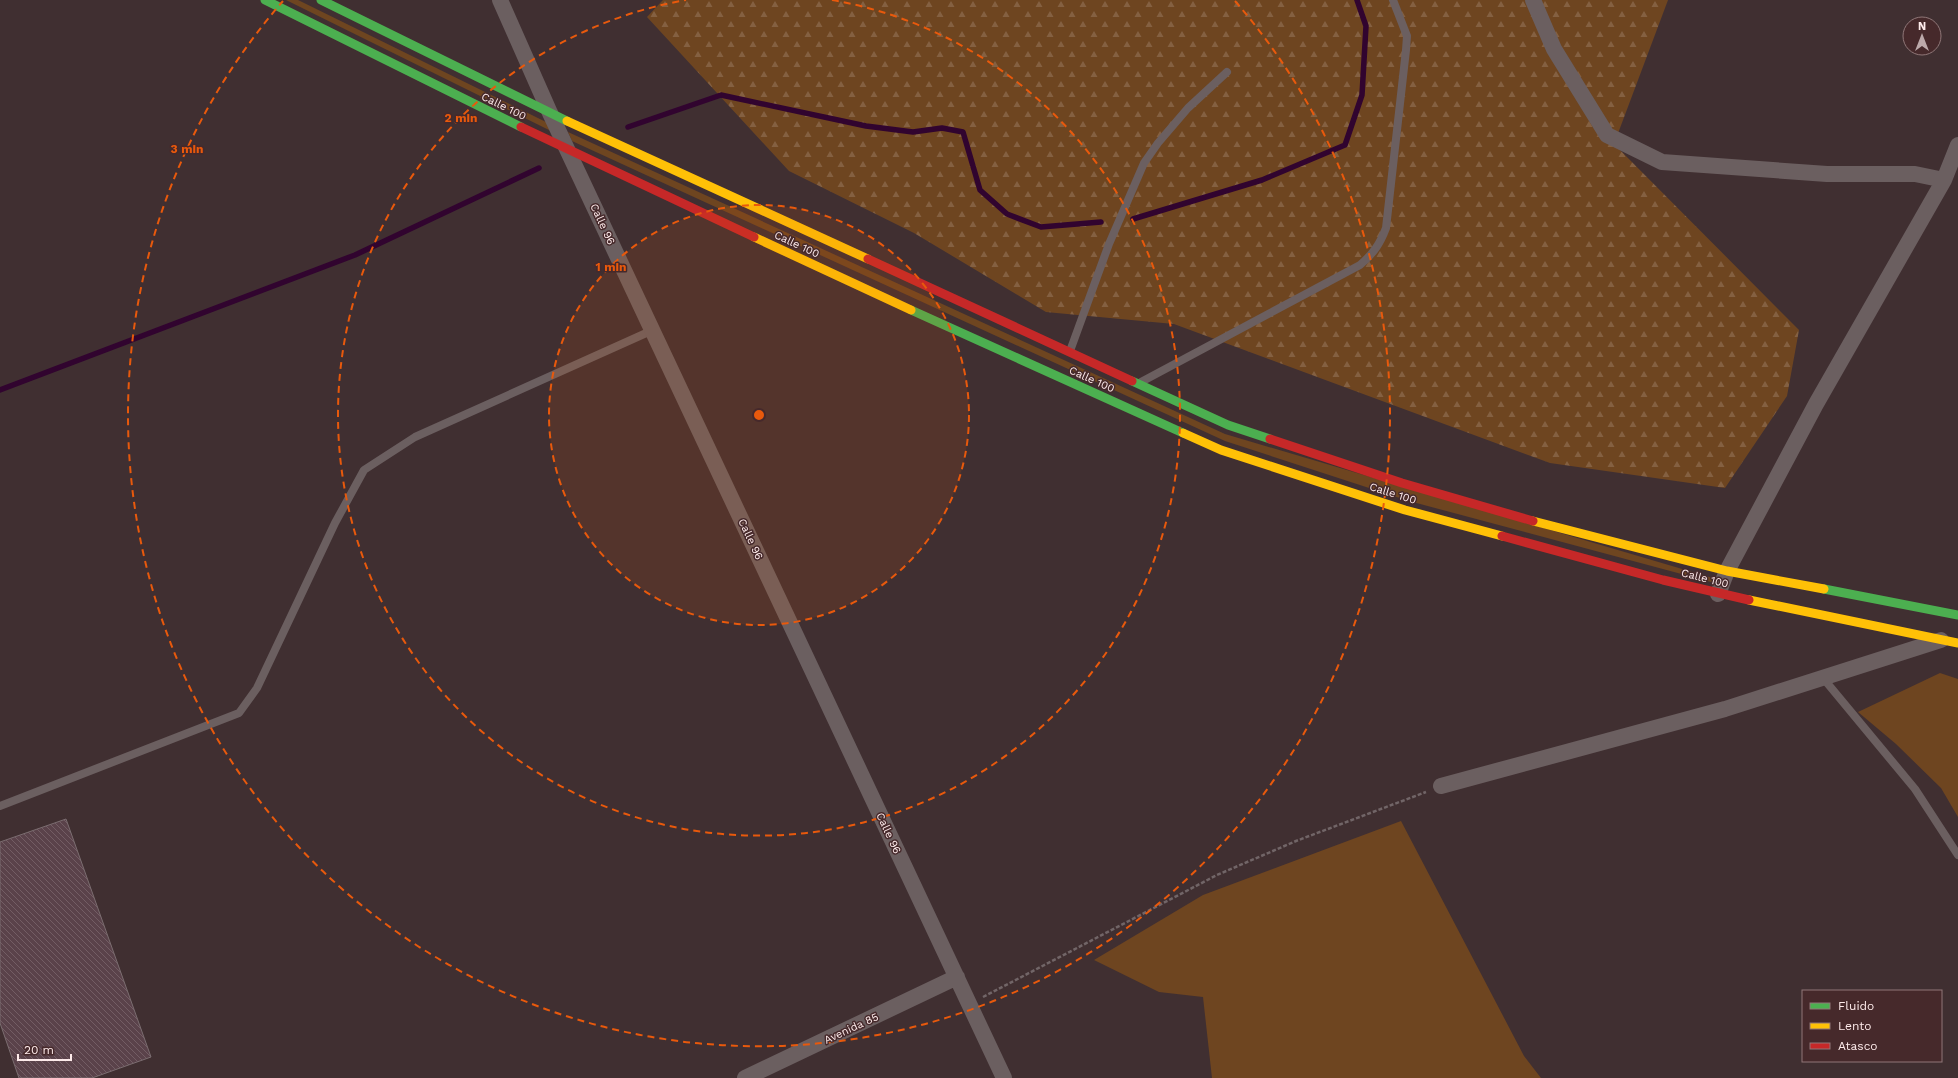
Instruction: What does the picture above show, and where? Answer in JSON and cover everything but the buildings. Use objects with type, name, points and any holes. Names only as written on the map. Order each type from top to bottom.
[{"type":"highway","name":"Calle 100","points":[[265,0],[569,151],[937,322],[1221,450],[1405,510],[1718,594],[1950,641]]},
{"type":"highway","name":"Calle 100","points":[[321,0],[550,113],[1228,425],[1402,483],[1583,535],[1727,571],[1958,615]]},
{"type":"street","name":"Calle 96","points":[[500,0],[550,113],[1004,1078]]},
{"type":"street","points":[[1533,0],[1554,50],[1607,134],[1662,162],[1827,174],[1915,174],[1944,180]]},
{"type":"street","points":[[1718,594],[1727,571],[1816,404],[1944,180],[1958,144]]},
{"type":"street","points":[[1441,786],[1725,709],[1823,678],[1950,641]]},
{"type":"street","name":"Avenida 85","points":[[745,1078],[957,977]]},
{"type":"lane","points":[[1138,384],[1360,265],[1372,255],[1381,243],[1386,228],[1407,36],[1393,0]]},
{"type":"lane","points":[[1070,352],[1109,244],[1144,162],[1188,108],[1226,72]]},
{"type":"lane","points":[[0,806],[239,712],[258,688],[335,523],[364,470],[415,437],[653,330]]},
{"type":"lane","points":[[1823,678],[1915,789],[1958,855]]},
{"type":"path","points":[[969,1003],[1217,874],[1296,841],[1441,786]]},
{"type":"green space","points":[[286,0],[298,0],[548,123],[551,131]]},
{"type":"green space","points":[[663,0],[1668,0],[1614,144],[1799,330],[1787,396],[1725,488],[1550,463],[1174,324],[1046,312],[914,233],[789,171],[647,17]]},
{"type":"green space","points":[[568,132],[1225,434],[1716,579],[1715,583],[1409,501],[1225,441],[572,141]]},
{"type":"green space","points":[[1940,673],[1958,679],[1958,817],[1941,788],[1896,744],[1858,712]]},
{"type":"green space","points":[[1401,821],[1524,1056],[1541,1078],[1212,1078],[1203,997],[1159,992],[1094,960],[1203,895]]},
{"type":"waterway","points":[[1133,219],[1262,180],[1345,145],[1362,95],[1366,26],[1357,0]]},
{"type":"waterway","points":[[628,127],[721,95],[866,126],[913,132],[942,128],[963,132],[980,190],[1007,214],[1041,227],[1101,222]]},
{"type":"waterway","points":[[0,390],[355,255],[539,168]]},
{"type":"traffic: fast","points":[[265,0],[521,127]]},
{"type":"traffic: fast","points":[[321,0],[567,121]]},
{"type":"traffic: fast","points":[[911,310],[1183,433]]},
{"type":"traffic: fast","points":[[1132,381],[1228,425],[1270,439]]},
{"type":"traffic: fast","points":[[1824,589],[1958,615]]},
{"type":"traffic: slow","points":[[567,121],[868,259]]},
{"type":"traffic: slow","points":[[754,237],[911,310]]},
{"type":"traffic: slow","points":[[1183,433],[1221,450],[1405,510],[1502,536]]},
{"type":"traffic: slow","points":[[1533,521],[1727,571],[1824,589]]},
{"type":"traffic: slow","points":[[1749,600],[1958,643]]},
{"type":"traffic: jam","points":[[521,127],[754,237]]},
{"type":"traffic: jam","points":[[868,259],[1132,381]]},
{"type":"traffic: jam","points":[[1270,439],[1402,483],[1533,521]]},
{"type":"traffic: jam","points":[[1502,536],[1663,580],[1749,600]]}]
